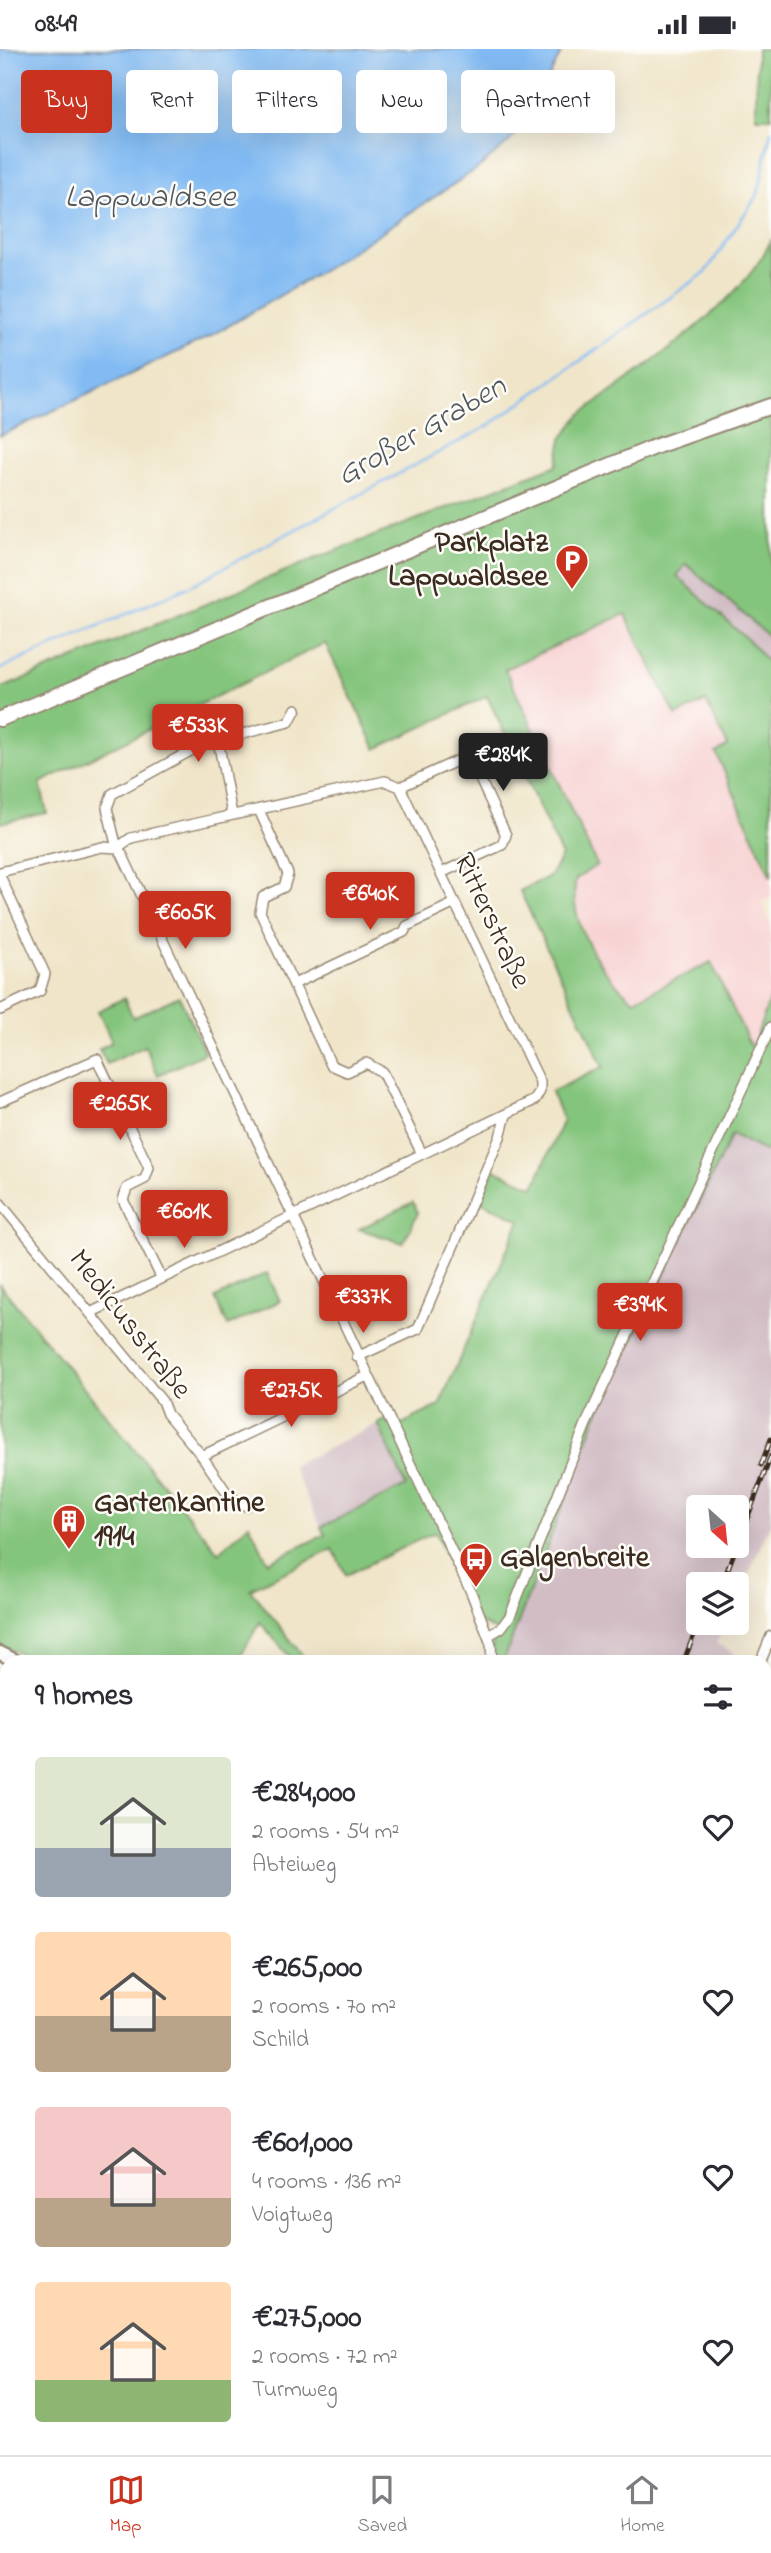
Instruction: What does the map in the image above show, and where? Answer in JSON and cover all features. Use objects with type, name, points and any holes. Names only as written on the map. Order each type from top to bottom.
[{"type":"main road","points":[[0,719],[657,446],[771,406]]},
{"type":"street","points":[[296,709],[289,722],[203,744],[108,798],[107,808],[117,848],[193,998],[357,1357],[489,1635],[491,1655]]},
{"type":"street","points":[[218,740],[232,815]]},
{"type":"street","points":[[0,1010],[40,991],[45,974],[0,874],[102,847],[117,848],[131,838],[385,781],[400,787],[461,759],[473,764],[506,835],[502,845],[442,873]]},
{"type":"street","name":"Ritterstraße","points":[[90,1313],[535,1100],[540,1091],[540,1082],[400,787]]},
{"type":"street","points":[[259,810],[288,874],[284,887],[263,897],[260,912],[331,1065],[347,1072],[366,1063],[382,1072],[422,1154]]},
{"type":"street","points":[[294,984],[404,932],[407,926],[456,903]]},
{"type":"street","points":[[489,1635],[501,1628],[510,1616],[586,1425],[771,1027]]},
{"type":"street","points":[[0,1102],[97,1059],[149,1168],[145,1179],[127,1188],[123,1200],[161,1277]]},
{"type":"street","points":[[357,1357],[418,1329],[500,1137],[506,1115]]},
{"type":"street","name":"Medicusstraße","points":[[0,1203],[202,1456],[229,1496],[246,1506]]},
{"type":"street","points":[[202,1456],[367,1376]]},
{"type":"street","points":[[763,1655],[771,1636]]},
{"type":"shaded area","points":[[685,563],[771,638],[771,666],[750,642],[677,576]]},
{"type":"shaded area","points":[[625,614],[676,715],[705,701],[728,747],[716,753],[771,877],[771,897],[761,902],[771,924],[771,995],[752,1050],[634,1000],[614,985],[597,960],[579,917],[574,890],[576,879],[597,865],[505,669]]},
{"type":"shaded area","points":[[732,1133],[764,1151],[771,1149],[771,1523],[749,1572],[686,1572],[686,1635],[720,1635],[716,1644],[735,1653],[506,1655],[596,1417]]},
{"type":"shaded area","points":[[378,1424],[406,1486],[321,1527],[292,1466]]},
{"type":"green space","points":[[757,49],[771,49],[771,117],[756,117]]},
{"type":"green space","points":[[771,239],[771,638],[686,564],[677,576],[750,642],[771,666],[771,877],[716,753],[728,746],[706,701],[676,716],[625,614],[505,669],[597,865],[576,879],[575,895],[582,929],[610,977],[634,1000],[711,962],[752,1049],[771,995],[771,1149],[764,1151],[732,1134],[596,1417],[506,1655],[489,1655],[497,1631],[476,1621],[435,1532],[346,1575],[333,1549],[250,1589],[302,1655],[288,1655],[260,1622],[241,1655],[24,1655],[0,1645],[0,1285],[219,1553],[249,1524],[268,1562],[325,1535],[321,1527],[406,1486],[378,1424],[395,1415],[400,1425],[439,1406],[520,1220],[480,1201],[494,1169],[534,1187],[563,1120],[551,1092],[603,1067],[520,891],[550,876],[562,856],[487,696],[376,749],[325,643],[40,783],[47,813],[0,823],[0,689],[312,560],[557,465],[562,439],[580,415],[687,335],[739,287],[758,263]]},
{"type":"green space","points":[[179,996],[205,1053],[158,1075],[145,1046],[107,1064],[99,1049],[112,1042],[98,1011],[124,998],[133,1018]]},
{"type":"green space","points":[[413,1202],[418,1213],[403,1243],[359,1229]]},
{"type":"green space","points":[[267,1273],[280,1301],[228,1326],[215,1298]]},
{"type":"water","name":"Lappwaldsee","points":[[0,49],[563,49],[553,70],[461,70],[461,133],[516,133],[478,168],[327,268],[211,336],[0,436]]},
{"type":"waterway","name":"Großer Graben","points":[[0,669],[188,587],[488,426],[706,272],[758,194],[771,131]]},
{"type":"railway","points":[[761,1465],[771,1439]]},
{"type":"railway","points":[[727,1572],[771,1456]]},
{"type":"railway","points":[[686,1655],[694,1635]]},
{"type":"place","name":"Parkplatz Lappwaldsee","points":[[572,591]]},
{"type":"place","name":"Gartenkantine 1914","points":[[69,1551]]},
{"type":"place","name":"Galgenbreite","points":[[476,1589]]}]
